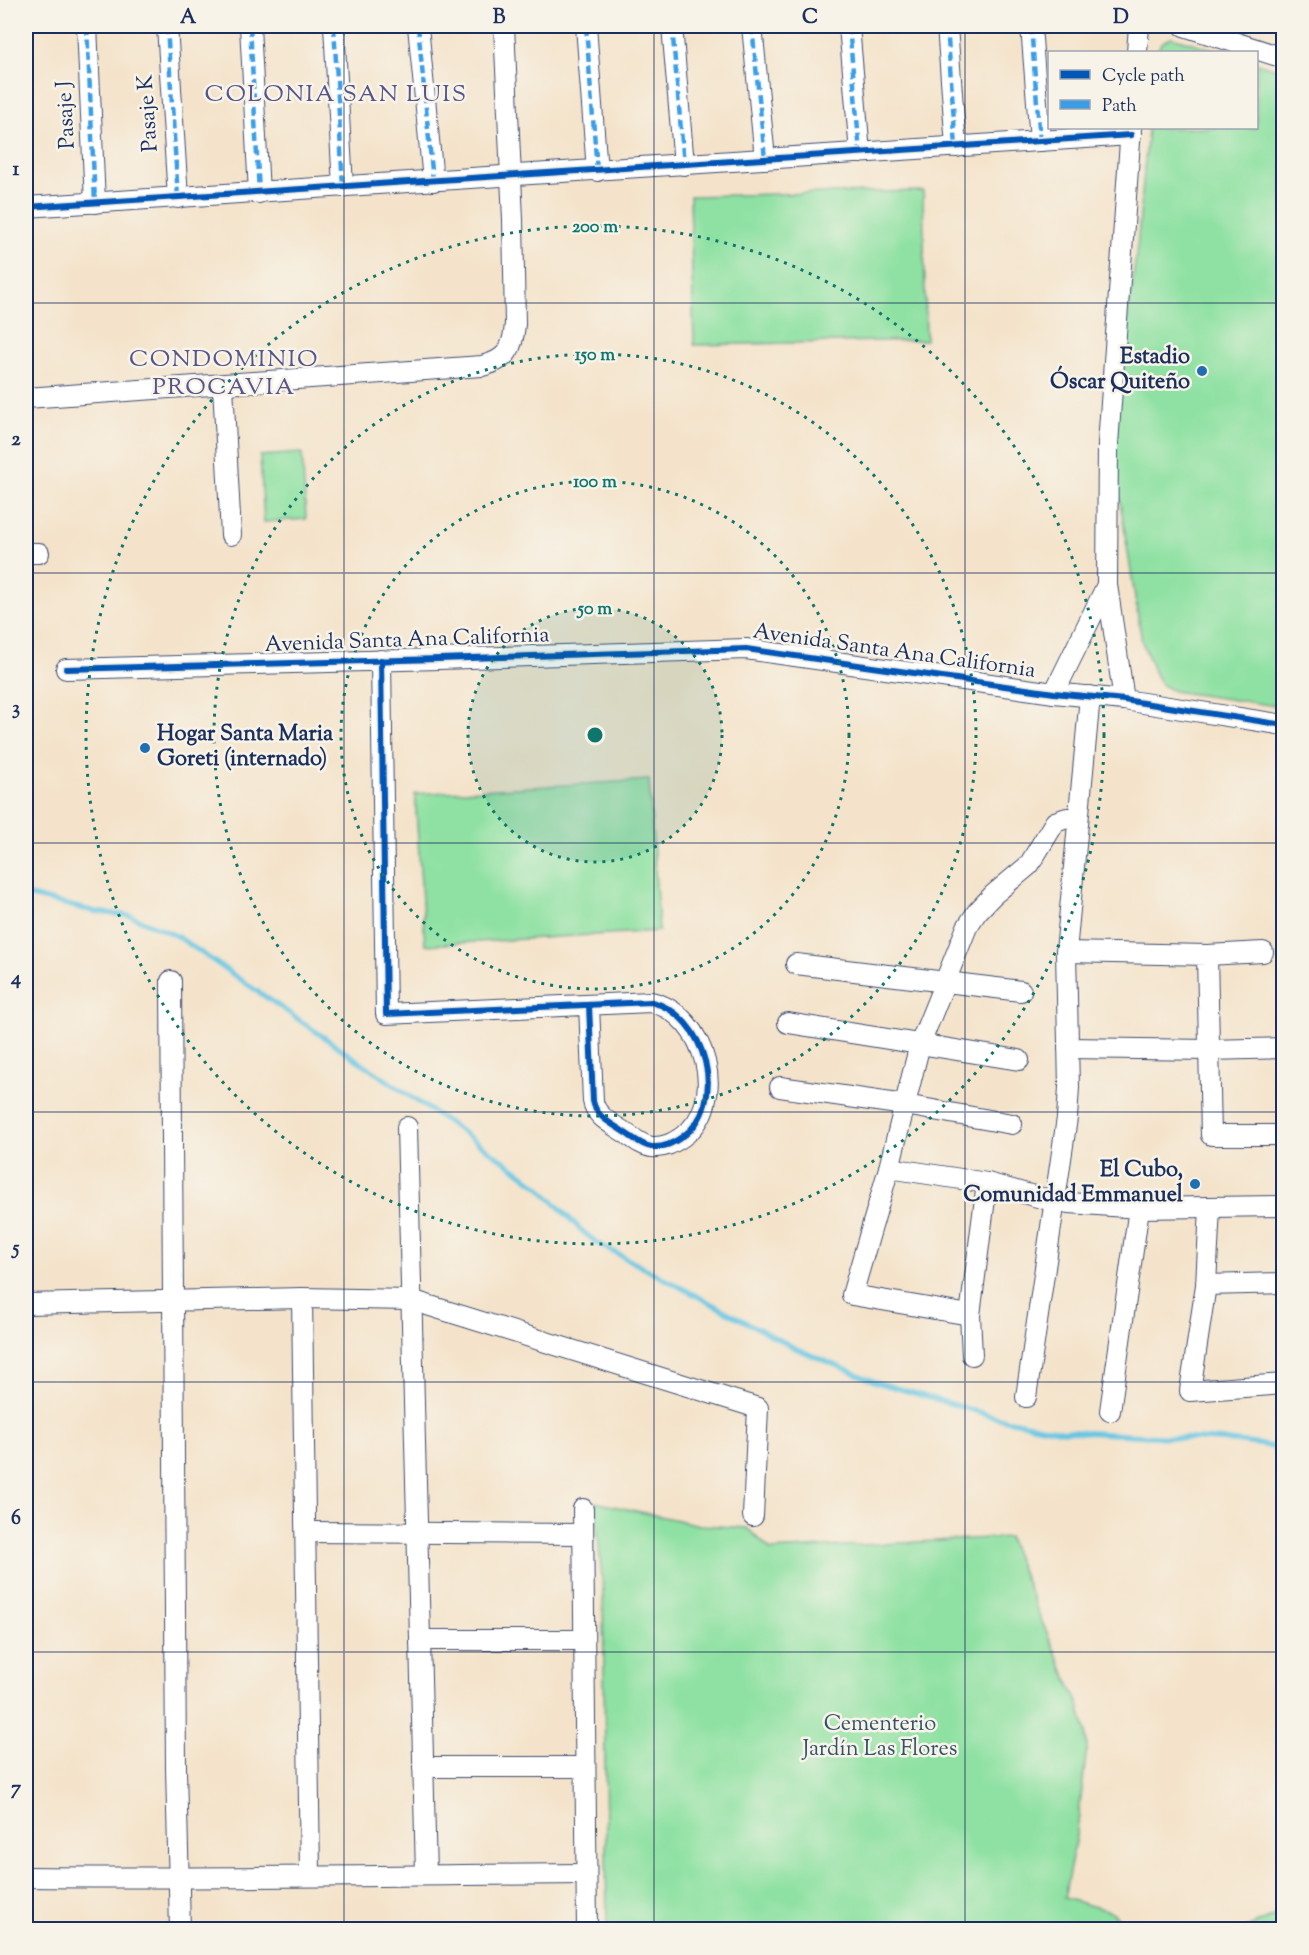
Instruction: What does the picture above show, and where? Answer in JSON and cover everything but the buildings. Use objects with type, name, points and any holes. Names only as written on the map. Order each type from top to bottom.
[{"type":"street","name":"Pasaje J","points":[[87,26],[95,203]]},
{"type":"street","name":"Pasaje K","points":[[167,26],[178,198]]},
{"type":"street","points":[[250,26],[259,193]]},
{"type":"street","points":[[334,26],[343,187]]},
{"type":"street","points":[[418,26],[433,182]]},
{"type":"street","points":[[26,398],[223,386],[482,366],[495,363],[504,357],[514,338],[515,324],[512,176],[504,26]]},
{"type":"street","points":[[586,26],[597,171]]},
{"type":"street","points":[[672,26],[684,165]]},
{"type":"street","points":[[752,26],[765,159]]},
{"type":"street","points":[[849,26],[860,153]]},
{"type":"street","points":[[947,26],[956,147]]},
{"type":"street","points":[[1031,26],[1040,141]]},
{"type":"street","points":[[1137,51],[1139,26]]},
{"type":"street","points":[[1184,26],[1284,58]]},
{"type":"street","points":[[26,207],[956,147],[1131,131],[1107,444],[1107,585],[1124,700]]},
{"type":"street","points":[[223,386],[231,535]]},
{"type":"street","points":[[1054,693],[1107,585]]},
{"type":"street","name":"Avenida Santa Ana California","points":[[66,669],[746,649],[1054,693],[1124,700],[1284,725]]},
{"type":"street","points":[[381,660],[386,1014],[651,1002],[668,1007],[694,1034],[700,1048],[708,1084],[704,1109],[690,1131],[671,1144],[651,1147],[599,1115],[594,1108],[593,1101],[589,1005]]},
{"type":"street","points":[[1026,1396],[1067,1118],[1066,952],[1089,696]]},
{"type":"street","points":[[970,1316],[852,1294],[889,1168],[920,1044],[967,927],[977,912],[1005,883],[1029,865],[1055,822],[1067,818],[1078,819]]},
{"type":"street","points":[[1066,952],[1207,955],[1263,952]]},
{"type":"street","points":[[1207,955],[1211,1135],[1284,1135]]},
{"type":"street","points":[[796,964],[1021,991]]},
{"type":"street","points":[[171,981],[176,1769],[180,1929]]},
{"type":"street","points":[[788,1023],[1019,1060]]},
{"type":"street","points":[[1068,1048],[1209,1050],[1284,1048]]},
{"type":"street","points":[[780,1087],[905,1105],[1012,1124]]},
{"type":"street","points":[[407,1127],[426,1875]]},
{"type":"street","points":[[889,1168],[987,1183],[1056,1202],[1139,1209],[1284,1206]]},
{"type":"street","points":[[972,1355],[970,1316],[987,1183]]},
{"type":"street","points":[[1210,1208],[1206,1285],[1190,1391],[1284,1384]]},
{"type":"street","points":[[1110,1411],[1139,1209]]},
{"type":"street","points":[[1206,1285],[1284,1282]]},
{"type":"street","points":[[302,1298],[310,1875]]},
{"type":"street","points":[[26,1304],[302,1298],[411,1300],[758,1408],[753,1516]]},
{"type":"street","points":[[583,1509],[587,1929]]},
{"type":"street","points":[[307,1532],[584,1534]]},
{"type":"street","points":[[420,1640],[584,1640]]},
{"type":"street","points":[[423,1767],[585,1767]]},
{"type":"street","points":[[26,1878],[586,1874]]},
{"type":"shaded area","points":[[1283,843],[1284,912],[1276,898]]},
{"type":"green space","points":[[1171,37],[1220,51],[1157,51],[1161,43]]},
{"type":"green space","name":"Estadio Óscar Quiteño","points":[[1258,63],[1283,71],[1283,707],[1173,691],[1162,685],[1156,676],[1142,642],[1115,469],[1116,407],[1137,248],[1148,129],[1258,129]]},
{"type":"green space","points":[[923,191],[926,340],[694,345],[690,196]]},
{"type":"green space","points":[[302,453],[306,519],[264,522],[260,456]]},
{"type":"green space","points":[[649,780],[659,931],[425,945],[415,794]]},
{"type":"green space","name":"Cementerio Jardín Las Flores","points":[[595,1502],[700,1525],[747,1528],[771,1550],[1008,1537],[1079,1705],[1086,1731],[1087,1747],[1077,1831],[1064,1898],[1110,1911],[1130,1929],[607,1929],[603,1590]]},
{"type":"green space","points":[[1283,1912],[1283,1929],[1245,1929]]},
{"type":"waterway","points":[[26,895],[97,912],[131,916],[177,936],[510,1165],[539,1187],[597,1243],[797,1349],[876,1382],[1006,1420],[1062,1431],[1231,1441],[1284,1450]]},
{"type":"marked path","points":[[87,26],[95,203]]},
{"type":"marked path","points":[[167,26],[178,198]]},
{"type":"marked path","points":[[250,26],[259,193]]},
{"type":"marked path","points":[[334,26],[343,187]]},
{"type":"marked path","points":[[418,26],[433,181]]},
{"type":"marked path","points":[[586,26],[597,171]]},
{"type":"marked path","points":[[672,26],[684,165]]},
{"type":"marked path","points":[[752,26],[765,159]]},
{"type":"marked path","points":[[849,26],[860,153]]},
{"type":"marked path","points":[[947,26],[956,147]]},
{"type":"marked path","points":[[1031,26],[1040,141]]},
{"type":"cycle path","points":[[26,207],[1131,135]]},
{"type":"cycle path","points":[[66,669],[746,649],[1054,693],[1124,700],[1284,725]]},
{"type":"cycle path","points":[[381,660],[386,1014],[651,1002],[670,1010],[686,1024],[698,1041],[705,1062],[708,1083],[705,1104],[697,1122],[682,1137],[664,1146],[648,1146],[609,1122],[597,1111],[593,1101],[589,1005]]},
{"type":"place","name":"Estadio Óscar Quiteño","points":[[1202,371]]},
{"type":"place","name":"Hogar Santa Maria Goreti (internado)","points":[[145,748]]},
{"type":"place","name":"El Cubo, Comunidad Emmanuel","points":[[1195,1184]]},
{"type":"district","name":"COLONIA SAN LUIS","points":[[336,95]]},
{"type":"district","name":"CONDOMINIO PROCAVIA","points":[[224,374]]}]
